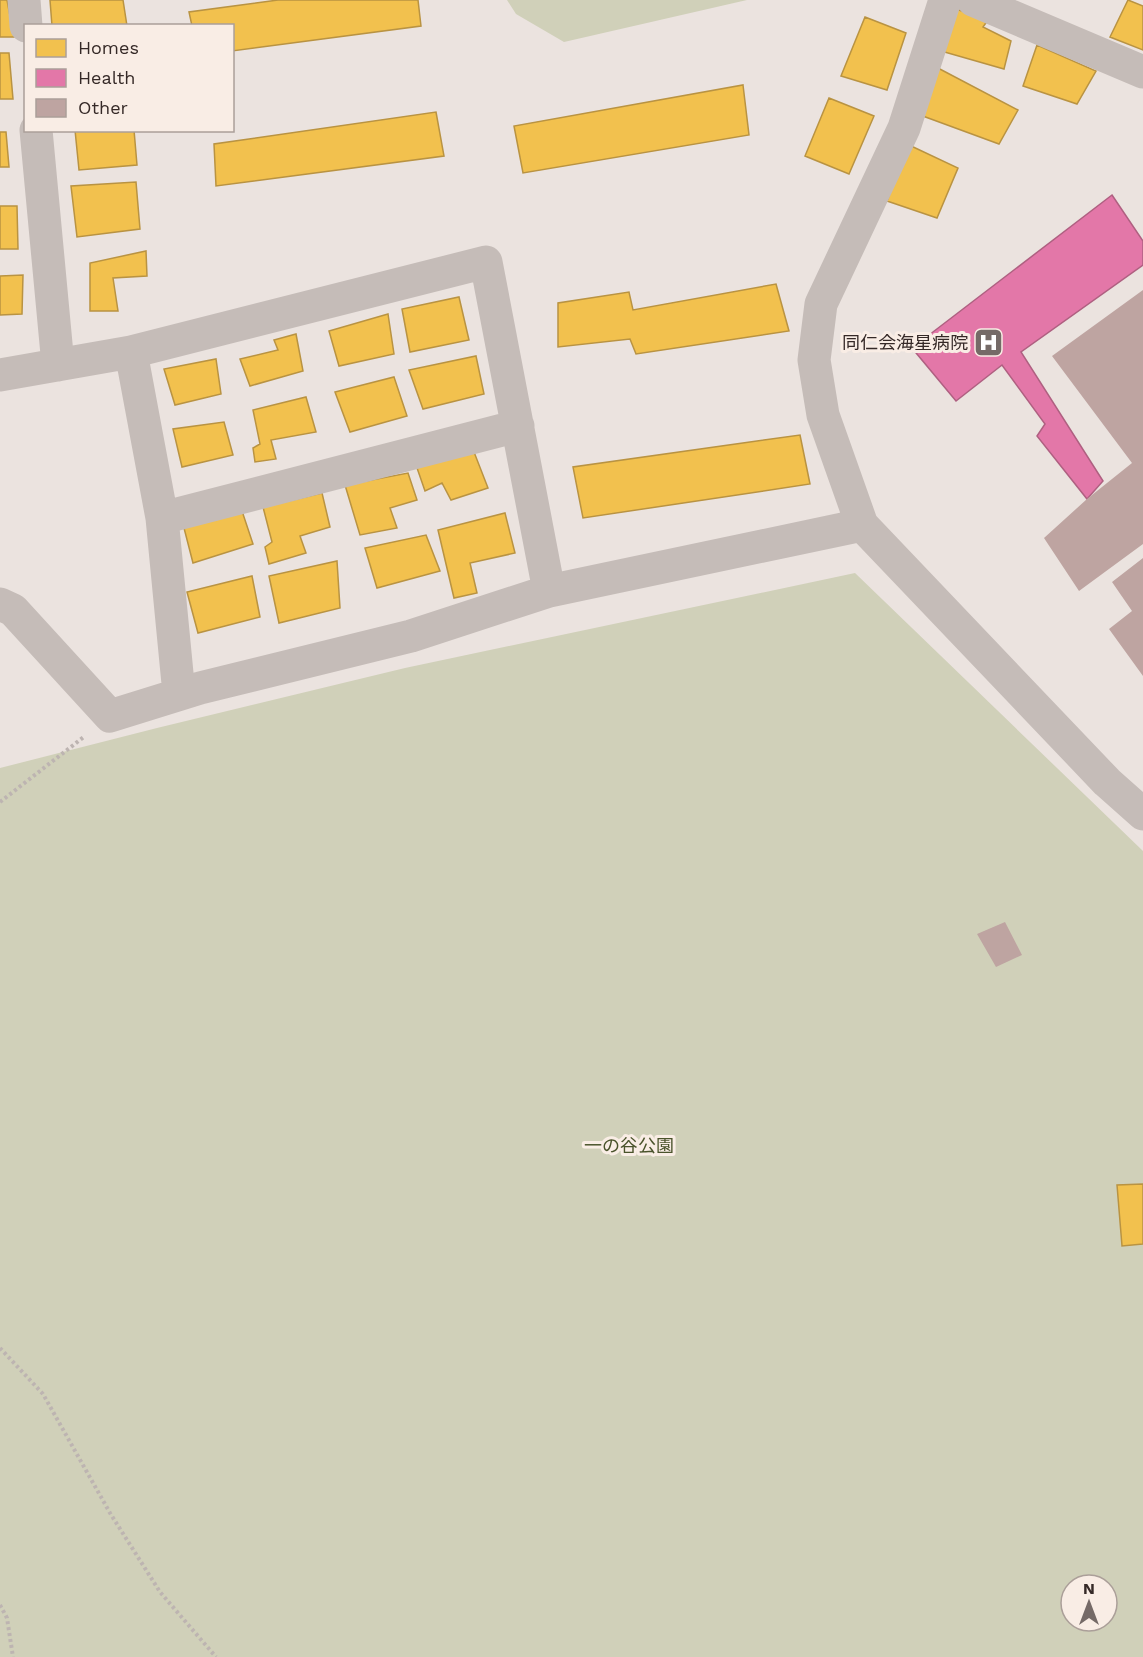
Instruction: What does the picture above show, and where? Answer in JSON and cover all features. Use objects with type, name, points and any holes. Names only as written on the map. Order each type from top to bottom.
[{"type":"street","points":[[24,0],[26,24]]},
{"type":"street","points":[[945,0],[904,128],[821,304],[814,360],[823,415],[862,525],[1107,782],[1143,814]]},
{"type":"street","points":[[973,0],[1143,72]]},
{"type":"street","points":[[36,132],[58,365]]},
{"type":"street","points":[[0,375],[130,352],[486,262],[549,591]]},
{"type":"street","points":[[130,352],[162,518],[178,694]]},
{"type":"street","points":[[162,518],[518,426]]},
{"type":"street","points":[[0,604],[13,610],[110,716],[178,694],[411,636],[549,591],[862,525]]},
{"type":"path","points":[[0,802],[110,716]]},
{"type":"path","points":[[0,1348],[43,1394],[110,1513],[160,1592],[216,1657]]},
{"type":"path","points":[[0,1605],[7,1618],[13,1657]]},
{"type":"green space","points":[[507,0],[747,0],[564,42],[516,14]]},
{"type":"green space","name":"一の谷公園","points":[[855,573],[1143,851],[1143,1657],[0,1657],[0,768],[405,668]]},
{"type":"building: Homes","points":[[0,0],[7,0],[14,37],[0,37]]},
{"type":"building: Homes","points":[[50,0],[123,0],[127,24],[52,24]]},
{"type":"building: Homes","points":[[278,0],[418,0],[421,26],[234,51],[234,24],[192,24],[189,12]]},
{"type":"building: Homes","points":[[1128,0],[1143,6],[1143,50],[1110,37]]},
{"type":"building: Homes","points":[[956,9],[988,20],[983,27],[1011,41],[1004,69],[941,51]]},
{"type":"building: Homes","points":[[865,17],[906,33],[887,90],[841,76]]},
{"type":"building: Homes","points":[[1037,45],[1096,71],[1077,104],[1023,86]]},
{"type":"building: Homes","points":[[0,53],[9,53],[13,99],[0,99]]},
{"type":"building: Homes","points":[[936,67],[1018,110],[999,144],[920,115]]},
{"type":"building: Homes","points":[[743,85],[749,135],[523,173],[514,126]]},
{"type":"building: Homes","points":[[829,98],[874,116],[849,174],[805,156]]},
{"type":"building: Homes","points":[[436,112],[444,156],[216,186],[214,144]]},
{"type":"building: Homes","points":[[0,132],[6,132],[9,167],[0,167]]},
{"type":"building: Homes","points":[[75,132],[134,132],[137,165],[79,170]]},
{"type":"building: Homes","points":[[909,145],[958,168],[937,218],[887,201]]},
{"type":"building: Homes","points":[[136,182],[140,229],[77,237],[71,186]]},
{"type":"building: Homes","points":[[0,206],[17,206],[18,249],[0,249]]},
{"type":"building: Homes","points":[[146,251],[147,276],[113,278],[118,311],[90,311],[90,263]]},
{"type":"building: Homes","points":[[23,275],[22,314],[0,315],[0,276]]},
{"type":"building: Homes","points":[[776,284],[789,331],[636,354],[630,339],[558,347],[558,303],[629,292],[633,310]]},
{"type":"building: Homes","points":[[459,297],[469,340],[410,352],[402,309]]},
{"type":"building: Homes","points":[[388,314],[394,354],[339,366],[329,331]]},
{"type":"building: Homes","points":[[296,334],[303,371],[250,386],[240,359],[278,350],[274,340]]},
{"type":"building: Homes","points":[[476,356],[484,394],[423,409],[409,370]]},
{"type":"building: Homes","points":[[216,359],[221,394],[175,405],[164,369]]},
{"type":"building: Homes","points":[[394,377],[407,416],[350,432],[335,392]]},
{"type":"building: Homes","points":[[306,397],[316,432],[271,440],[276,459],[255,462],[253,448],[260,444],[253,410]]},
{"type":"building: Homes","points":[[224,422],[233,455],[182,467],[173,429]]},
{"type":"building: Homes","points":[[800,435],[810,484],[583,518],[573,467]]},
{"type":"building: Homes","points":[[474,452],[488,488],[451,500],[442,483],[425,491],[416,465]]},
{"type":"building: Homes","points":[[408,473],[417,500],[390,508],[397,528],[360,535],[345,485]]},
{"type":"building: Homes","points":[[322,493],[330,527],[300,536],[306,553],[269,564],[265,547],[272,542],[263,507]]},
{"type":"building: Homes","points":[[242,511],[253,544],[193,563],[184,528]]},
{"type":"building: Homes","points":[[505,513],[515,553],[470,563],[477,593],[454,598],[438,530]]},
{"type":"building: Homes","points":[[426,535],[440,571],[377,588],[365,548]]},
{"type":"building: Homes","points":[[337,561],[340,608],[279,623],[269,576]]},
{"type":"building: Homes","points":[[252,576],[260,617],[198,633],[187,592]]},
{"type":"building: Homes","points":[[1143,1184],[1143,1244],[1122,1246],[1117,1185]]},
{"type":"building: Health","points":[[1112,195],[1143,241],[1143,265],[1021,352],[1103,481],[1087,499],[1037,436],[1045,424],[1002,365],[956,401],[912,348]]},
{"type":"building: Other","points":[[1143,290],[1143,544],[1079,591],[1044,538],[1132,463],[1052,356]]},
{"type":"building: Other","points":[[1143,558],[1143,676],[1109,629],[1132,611],[1112,582]]},
{"type":"building: Other","points":[[1005,922],[1022,955],[996,967],[977,934]]},
{"type":"place","name":"同仁会海星病院","points":[[989,342]]}]
